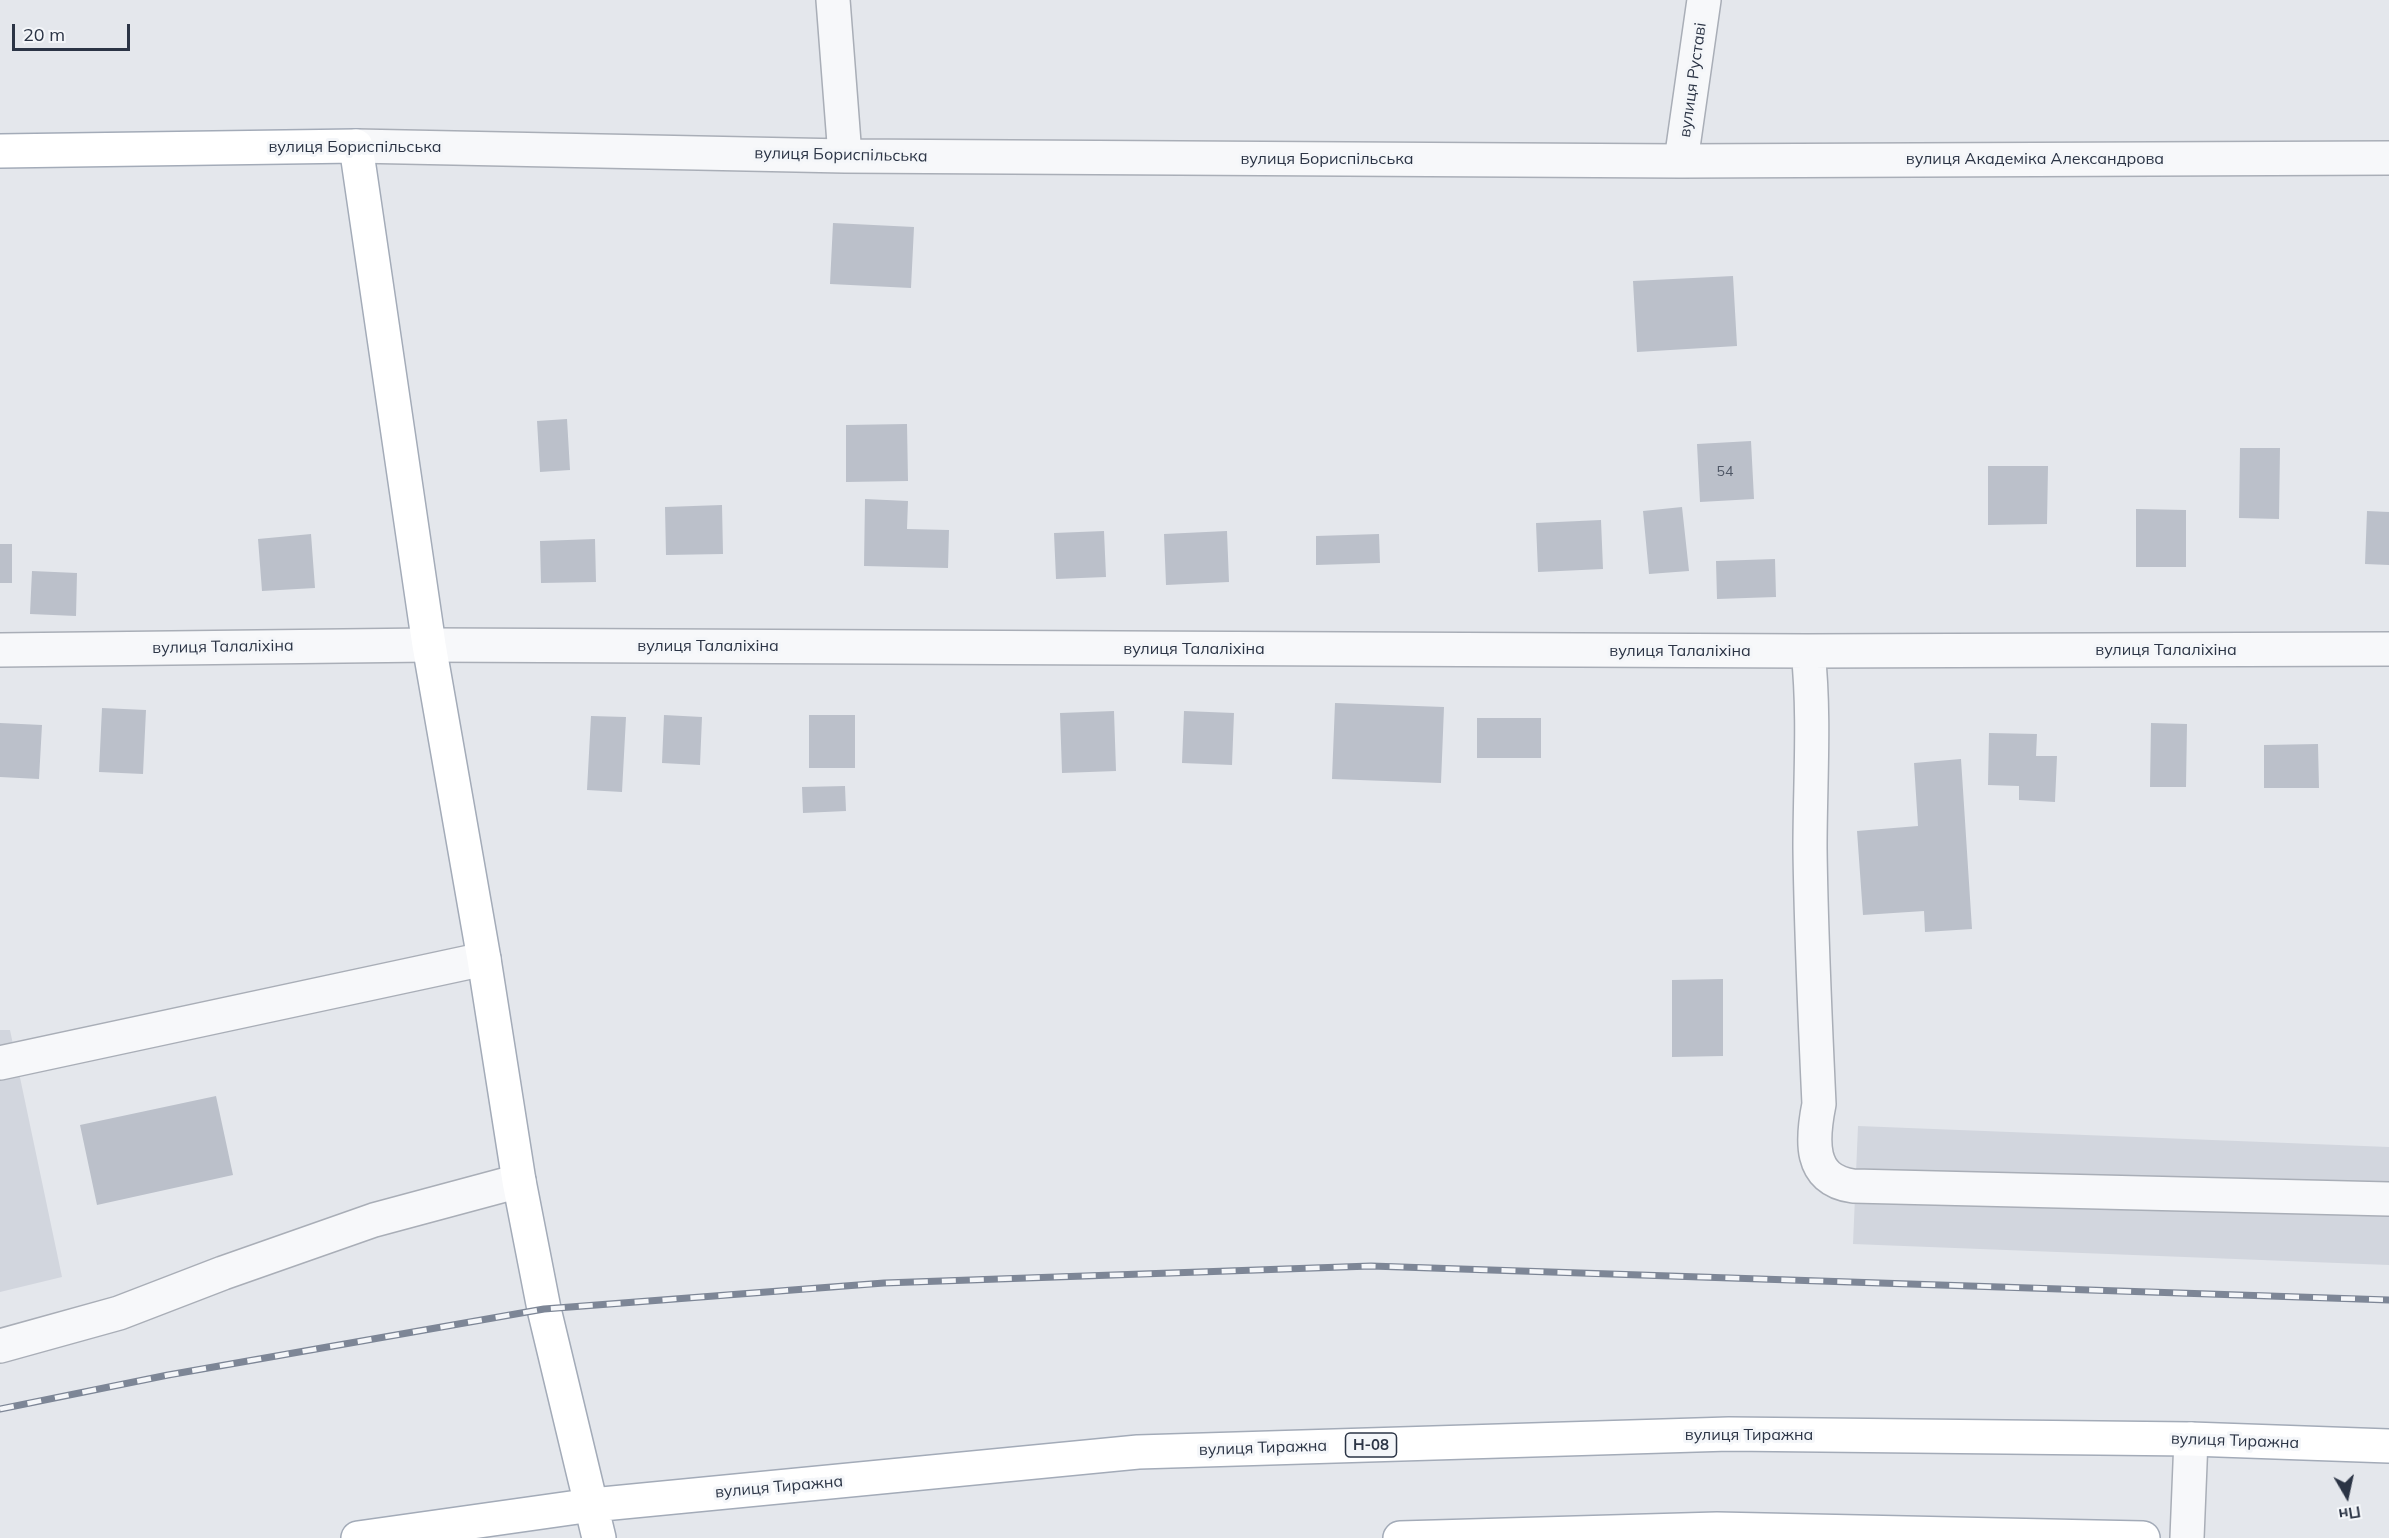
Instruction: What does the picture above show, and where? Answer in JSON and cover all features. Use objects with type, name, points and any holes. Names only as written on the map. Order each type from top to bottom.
[{"type":"main road","name":"вулиця Бориспільська","points":[[0,151],[356,146]]},
{"type":"main road","points":[[356,146],[429,645],[484,958],[519,1181],[544,1309],[598,1538]]},
{"type":"main road","name":"вулиця Тиражна","points":[[358,1538],[592,1505],[1138,1452],[1729,1434],[2191,1439],[2389,1446]]},
{"type":"main road","points":[[1400,1538],[1717,1533],[2143,1538]]},
{"type":"street","points":[[833,0],[844,156]]},
{"type":"street","name":"вулиця Руставі","points":[[1681,161],[1704,0]]},
{"type":"street","name":"вулиця Бориспільська","points":[[356,146],[844,156],[1681,161]]},
{"type":"street","name":"вулиця Академіка Александрова","points":[[1681,161],[2389,158]]},
{"type":"street","name":"вулиця Талаліхіна","points":[[0,650],[429,645],[1808,651],[2389,649]]},
{"type":"street","points":[[1808,651],[1812,693],[1810,735],[1811,926],[1819,1104],[1815,1124],[1815,1145],[1820,1169],[1830,1180],[1853,1186],[2389,1199]]},
{"type":"street","points":[[0,1063],[484,958]]},
{"type":"street","points":[[0,1346],[119,1313],[223,1273],[374,1220],[519,1181]]},
{"type":"street","points":[[2187,1538],[2191,1439]]},
{"type":"shaded area","points":[[0,1030],[10,1030],[62,1277],[0,1292]]},
{"type":"shaded area","points":[[1858,1126],[2389,1147],[2389,1265],[1853,1244]]},
{"type":"building","points":[[833,223],[914,227],[911,288],[830,284]]},
{"type":"building","points":[[1733,276],[1737,346],[1637,352],[1633,281]]},
{"type":"building","points":[[567,419],[570,470],[540,472],[537,421]]},
{"type":"building","points":[[907,424],[908,481],[846,482],[846,425]]},
{"type":"building","points":[[1751,441],[1754,499],[1700,502],[1697,444]]},
{"type":"building","points":[[2240,448],[2280,448],[2279,519],[2239,518]]},
{"type":"building","points":[[1988,466],[2048,466],[2047,524],[1988,525]]},
{"type":"building","points":[[865,499],[908,501],[907,529],[949,530],[948,568],[864,566]]},
{"type":"building","points":[[722,505],[723,554],[666,555],[665,507]]},
{"type":"building","points":[[1682,507],[1689,571],[1649,574],[1643,511]]},
{"type":"building","points":[[2136,509],[2186,510],[2186,567],[2136,567]]},
{"type":"building","points":[[2367,511],[2389,512],[2389,565],[2365,564]]},
{"type":"building","points":[[1601,520],[1603,569],[1538,572],[1536,523]]},
{"type":"building","points":[[1104,531],[1106,577],[1056,579],[1054,533]]},
{"type":"building","points":[[1227,531],[1229,582],[1166,585],[1164,534]]},
{"type":"building","points":[[311,534],[315,588],[262,591],[258,539]]},
{"type":"building","points":[[1379,534],[1380,563],[1316,565],[1316,536]]},
{"type":"building","points":[[595,539],[596,582],[541,583],[540,541]]},
{"type":"building","points":[[0,544],[12,544],[12,583],[0,583]]},
{"type":"building","points":[[1775,559],[1776,597],[1717,599],[1716,561]]},
{"type":"building","points":[[32,571],[77,573],[76,616],[30,614]]},
{"type":"building","points":[[1335,703],[1444,707],[1441,783],[1332,779]]},
{"type":"building","points":[[102,708],[146,710],[143,774],[99,772]]},
{"type":"building","points":[[1114,711],[1116,771],[1062,773],[1060,713]]},
{"type":"building","points":[[1184,711],[1234,713],[1232,765],[1182,763]]},
{"type":"building","points":[[664,715],[702,717],[700,765],[662,763]]},
{"type":"building","points":[[809,715],[855,715],[855,768],[809,768]]},
{"type":"building","points":[[591,716],[626,717],[622,792],[587,790]]},
{"type":"building","points":[[1477,718],[1541,718],[1541,758],[1477,758]]},
{"type":"building","points":[[0,723],[42,725],[39,779],[0,777]]},
{"type":"building","points":[[2151,723],[2187,724],[2186,787],[2150,787]]},
{"type":"building","points":[[1989,733],[2037,734],[2036,756],[2057,756],[2055,802],[2019,800],[2019,786],[1988,785]]},
{"type":"building","points":[[2318,744],[2319,788],[2264,788],[2264,745]]},
{"type":"building","points":[[1961,759],[1972,929],[1925,932],[1924,911],[1863,915],[1857,831],[1918,826],[1914,763]]},
{"type":"building","points":[[845,786],[846,811],[803,813],[802,787]]},
{"type":"building","points":[[1723,979],[1723,1056],[1672,1057],[1672,980]]},
{"type":"building","points":[[216,1096],[233,1175],[97,1205],[80,1125]]},
{"type":"railway","points":[[0,1409],[168,1375],[544,1309],[884,1283],[1371,1266],[2389,1300]]}]
